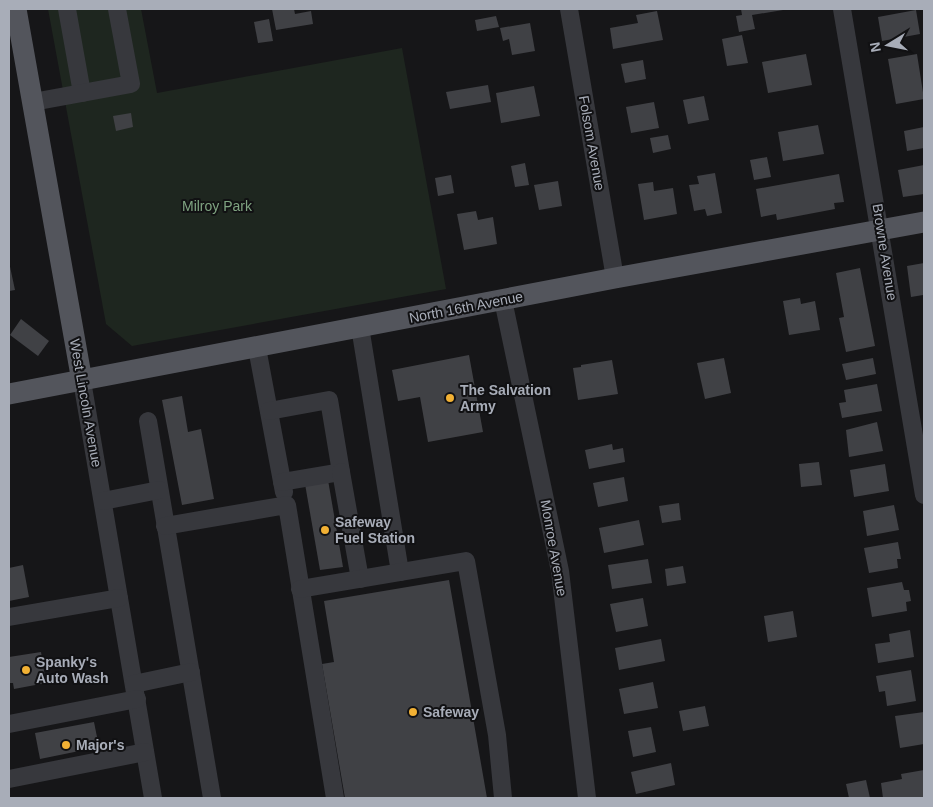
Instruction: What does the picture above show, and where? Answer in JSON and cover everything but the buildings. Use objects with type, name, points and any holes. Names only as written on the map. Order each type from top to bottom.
[{"type":"main road","name":"West Lincoln Avenue","points":[[16,9],[82,381]]},
{"type":"main road","name":"North 16th Avenue","points":[[9,394],[615,278],[924,222]]},
{"type":"street","points":[[67,9],[82,93]]},
{"type":"street","points":[[33,102],[131,84],[117,9]]},
{"type":"street","name":"Folsom Avenue","points":[[569,9],[615,278]]},
{"type":"street","name":"Browne Avenue","points":[[842,9],[881,230],[924,495]]},
{"type":"street","name":"Monroe Avenue","points":[[503,300],[560,572],[587,798]]},
{"type":"street","points":[[360,327],[400,572]]},
{"type":"street","points":[[257,348],[287,505],[335,798]]},
{"type":"street","name":"West Lincoln Avenue","points":[[82,381],[153,798]]},
{"type":"street","points":[[269,411],[329,400],[360,579]]},
{"type":"street","points":[[148,421],[212,798]]},
{"type":"street","points":[[282,482],[341,472]]},
{"type":"street","points":[[103,501],[160,490]]},
{"type":"street","points":[[165,526],[287,505]]},
{"type":"street","points":[[300,589],[466,562],[497,734],[503,798]]},
{"type":"street","points":[[9,617],[119,598]]},
{"type":"street","points":[[9,724],[135,692],[191,672]]},
{"type":"street","points":[[9,778],[145,752]]},
{"type":"green space","name":"Milroy Park","points":[[48,9],[141,9],[157,93],[402,48],[446,289],[132,346],[106,324]]},
{"type":"place","name":"The Salvation Army","points":[[450,398]]},
{"type":"place","name":"Safeway Fuel Station","points":[[325,530]]},
{"type":"place","name":"Spanky's Auto Wash","points":[[26,670]]},
{"type":"place","name":"Safeway","points":[[413,712]]},
{"type":"place","name":"Major's","points":[[66,745]]}]
